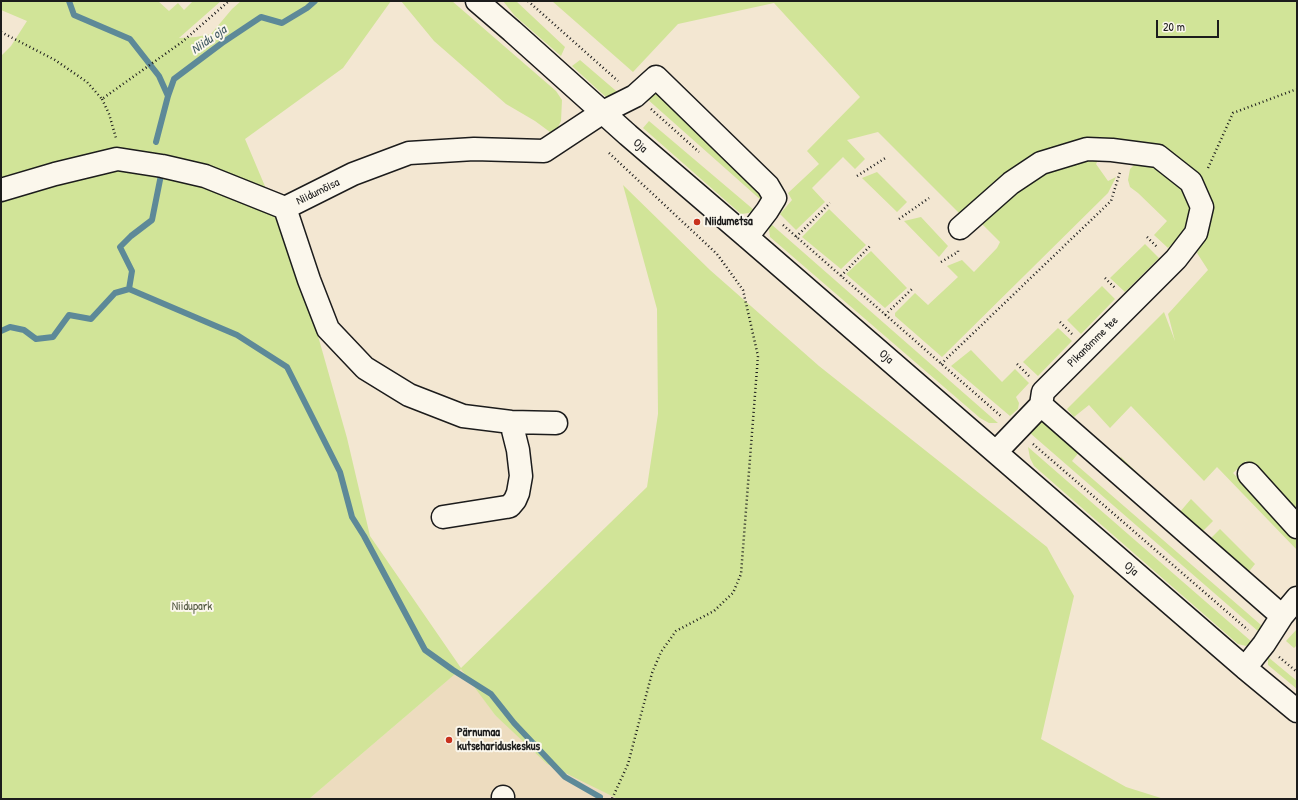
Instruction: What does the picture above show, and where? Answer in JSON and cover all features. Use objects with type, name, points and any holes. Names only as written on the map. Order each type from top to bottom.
[{"type":"street","name":"Oja","points":[[477,1],[651,155],[747,236],[1245,668],[1297,711]]},
{"type":"street","name":"Niidumõisa","points":[[556,423],[511,422],[463,416],[409,395],[365,368],[328,329],[309,280],[285,208],[353,174],[409,153],[474,149],[544,151],[603,112],[635,96],[656,77],[768,186],[775,198],[767,211]]},
{"type":"street","points":[[960,228],[1011,183],[1041,163],[1087,149],[1126,152]]},
{"type":"street","name":"Pikanõmme tee","points":[[996,452],[1041,405],[1043,392],[1173,263],[1196,233],[1202,208],[1192,182],[1158,156],[1126,152]]},
{"type":"street","points":[[1,190],[55,174],[117,159],[162,166],[205,176],[285,208]]},
{"type":"street","points":[[747,236],[767,211]]},
{"type":"street","points":[[1041,405],[1282,616]]},
{"type":"street","points":[[443,517],[506,507],[510,506],[515,500],[518,493],[521,476],[518,450],[511,422]]},
{"type":"street","points":[[1249,474],[1297,528]]},
{"type":"street","points":[[1245,668],[1264,644],[1282,616],[1297,598]]},
{"type":"path","points":[[102,99],[182,42],[229,1]]},
{"type":"path","points":[[528,1],[703,155]]},
{"type":"path","points":[[1,32],[55,60],[87,82],[102,99],[109,114],[117,142],[117,159]]},
{"type":"path","points":[[1210,162],[1233,112],[1297,89]]},
{"type":"path","points":[[941,364],[1111,201],[1126,152]]},
{"type":"path","points":[[609,153],[717,254],[743,290],[758,356],[740,574],[733,593],[714,611],[676,631],[661,652],[652,673],[628,764],[612,799]]},
{"type":"path","points":[[857,176],[887,157]]},
{"type":"path","points":[[899,219],[929,198]]},
{"type":"path","points":[[796,237],[830,203]]},
{"type":"path","points":[[767,211],[941,364],[1297,672]]},
{"type":"path","points":[[841,276],[871,245]]},
{"type":"path","points":[[885,315],[913,288]]},
{"type":"shaded area","name":"Pärnumaa kutsehariduskeskus","points":[[462,668],[495,715],[595,787],[618,799],[309,799]]},
{"type":"green space","name":"Niidupark","points":[[1,1],[158,1],[169,11],[178,3],[184,10],[193,1],[221,1],[179,38],[211,34],[232,9],[241,1],[391,1],[343,68],[245,139],[297,262],[347,438],[370,536],[461,668],[647,487],[658,414],[657,309],[623,185],[710,270],[819,366],[1047,547],[1074,596],[1041,739],[1126,787],[1164,799],[618,799],[547,764],[495,715],[461,669],[309,799],[1,799],[1,56],[11,46],[27,21],[1,10]]},
{"type":"green space","points":[[401,1],[452,1],[556,91],[562,100],[561,121],[554,135],[535,121],[506,104],[434,41]]},
{"type":"green space","points":[[503,1],[516,1],[565,47],[561,56],[515,16]]},
{"type":"green space","points":[[552,1],[1297,1],[1297,515],[1246,461],[1233,473],[1297,541],[1297,550],[1217,467],[1204,481],[1131,406],[1110,428],[1089,405],[1074,417],[1067,409],[1164,312],[1175,341],[1168,314],[1208,270],[1197,253],[1211,216],[1208,191],[1188,166],[1153,147],[1069,142],[1035,153],[960,214],[878,132],[847,140],[865,159],[855,169],[843,157],[812,188],[825,202],[796,230],[780,214],[792,200],[788,193],[819,164],[807,151],[860,97],[774,3],[678,24],[633,72]]},
{"type":"green space","points":[[580,60],[622,96],[608,99],[572,66]]},
{"type":"green space","points":[[655,91],[761,194],[762,201],[646,98]]},
{"type":"green space","points":[[649,121],[754,210],[749,213],[741,214],[643,128]]},
{"type":"green space","points":[[1100,157],[1096,164],[1108,181],[1116,177],[1108,193],[942,357],[895,316],[895,313],[915,293],[928,305],[958,277],[947,266],[962,260],[974,272],[997,248],[1000,242],[982,224],[990,212],[1040,169]]},
{"type":"green space","points":[[1139,160],[1149,161],[1185,188],[1194,203],[1189,228],[1168,248],[1154,235],[1167,221],[1130,187],[1128,180],[1130,169]]},
{"type":"green space","points":[[877,172],[907,202],[897,212],[862,178]]},
{"type":"green space","points":[[829,209],[866,245],[841,269],[802,237]]},
{"type":"green space","points":[[921,217],[948,246],[939,257],[904,221]]},
{"type":"green space","points":[[771,224],[998,423],[989,423],[980,418],[770,237],[769,229]]},
{"type":"green space","points":[[1145,244],[1159,258],[1125,292],[1110,278]]},
{"type":"green space","points":[[871,251],[907,288],[885,308],[846,274]]},
{"type":"green space","points":[[1102,286],[1115,299],[1081,334],[1067,320]]},
{"type":"green space","points":[[1058,328],[1072,341],[1038,376],[1023,362]]},
{"type":"green space","points":[[971,350],[1002,382],[1015,369],[1029,383],[1016,397],[1019,403],[1018,409],[1010,416],[951,366]]},
{"type":"green space","points":[[1045,418],[1080,451],[1072,461],[1261,625],[1259,632],[1030,433]]},
{"type":"green space","points":[[1028,447],[1252,642],[1246,646],[1238,644],[1034,466],[1030,458]]},
{"type":"green space","points":[[1121,457],[1158,493],[1156,494],[1117,461]]},
{"type":"green space","points":[[1191,499],[1213,521],[1201,533],[1179,513]]},
{"type":"green space","points":[[1220,529],[1255,564],[1247,574],[1209,540]]},
{"type":"green space","points":[[1297,629],[1297,645],[1294,648],[1286,641]]},
{"type":"green space","points":[[1268,657],[1297,681],[1297,689],[1268,665]]},
{"type":"waterway","points":[[69,1],[74,15],[130,39],[159,76],[168,96]]},
{"type":"waterway","name":"Niidu oja","points":[[156,142],[174,79],[222,43],[261,17],[282,23],[307,8],[315,1]]},
{"type":"waterway","name":"Niidu oja","points":[[1,331],[10,327],[24,330],[36,339],[53,337],[69,315],[91,319],[115,293],[129,289],[132,271],[120,247],[131,236],[152,220],[161,175]]},
{"type":"waterway","points":[[129,289],[237,335],[287,367],[340,472],[352,517],[364,536],[425,650],[491,694],[514,723],[565,777],[600,797]]},
{"type":"place","name":"Niidumetsa","points":[[697,222]]},
{"type":"place","name":"Pärnumaa kutsehariduskeskus","points":[[449,740]]}]
